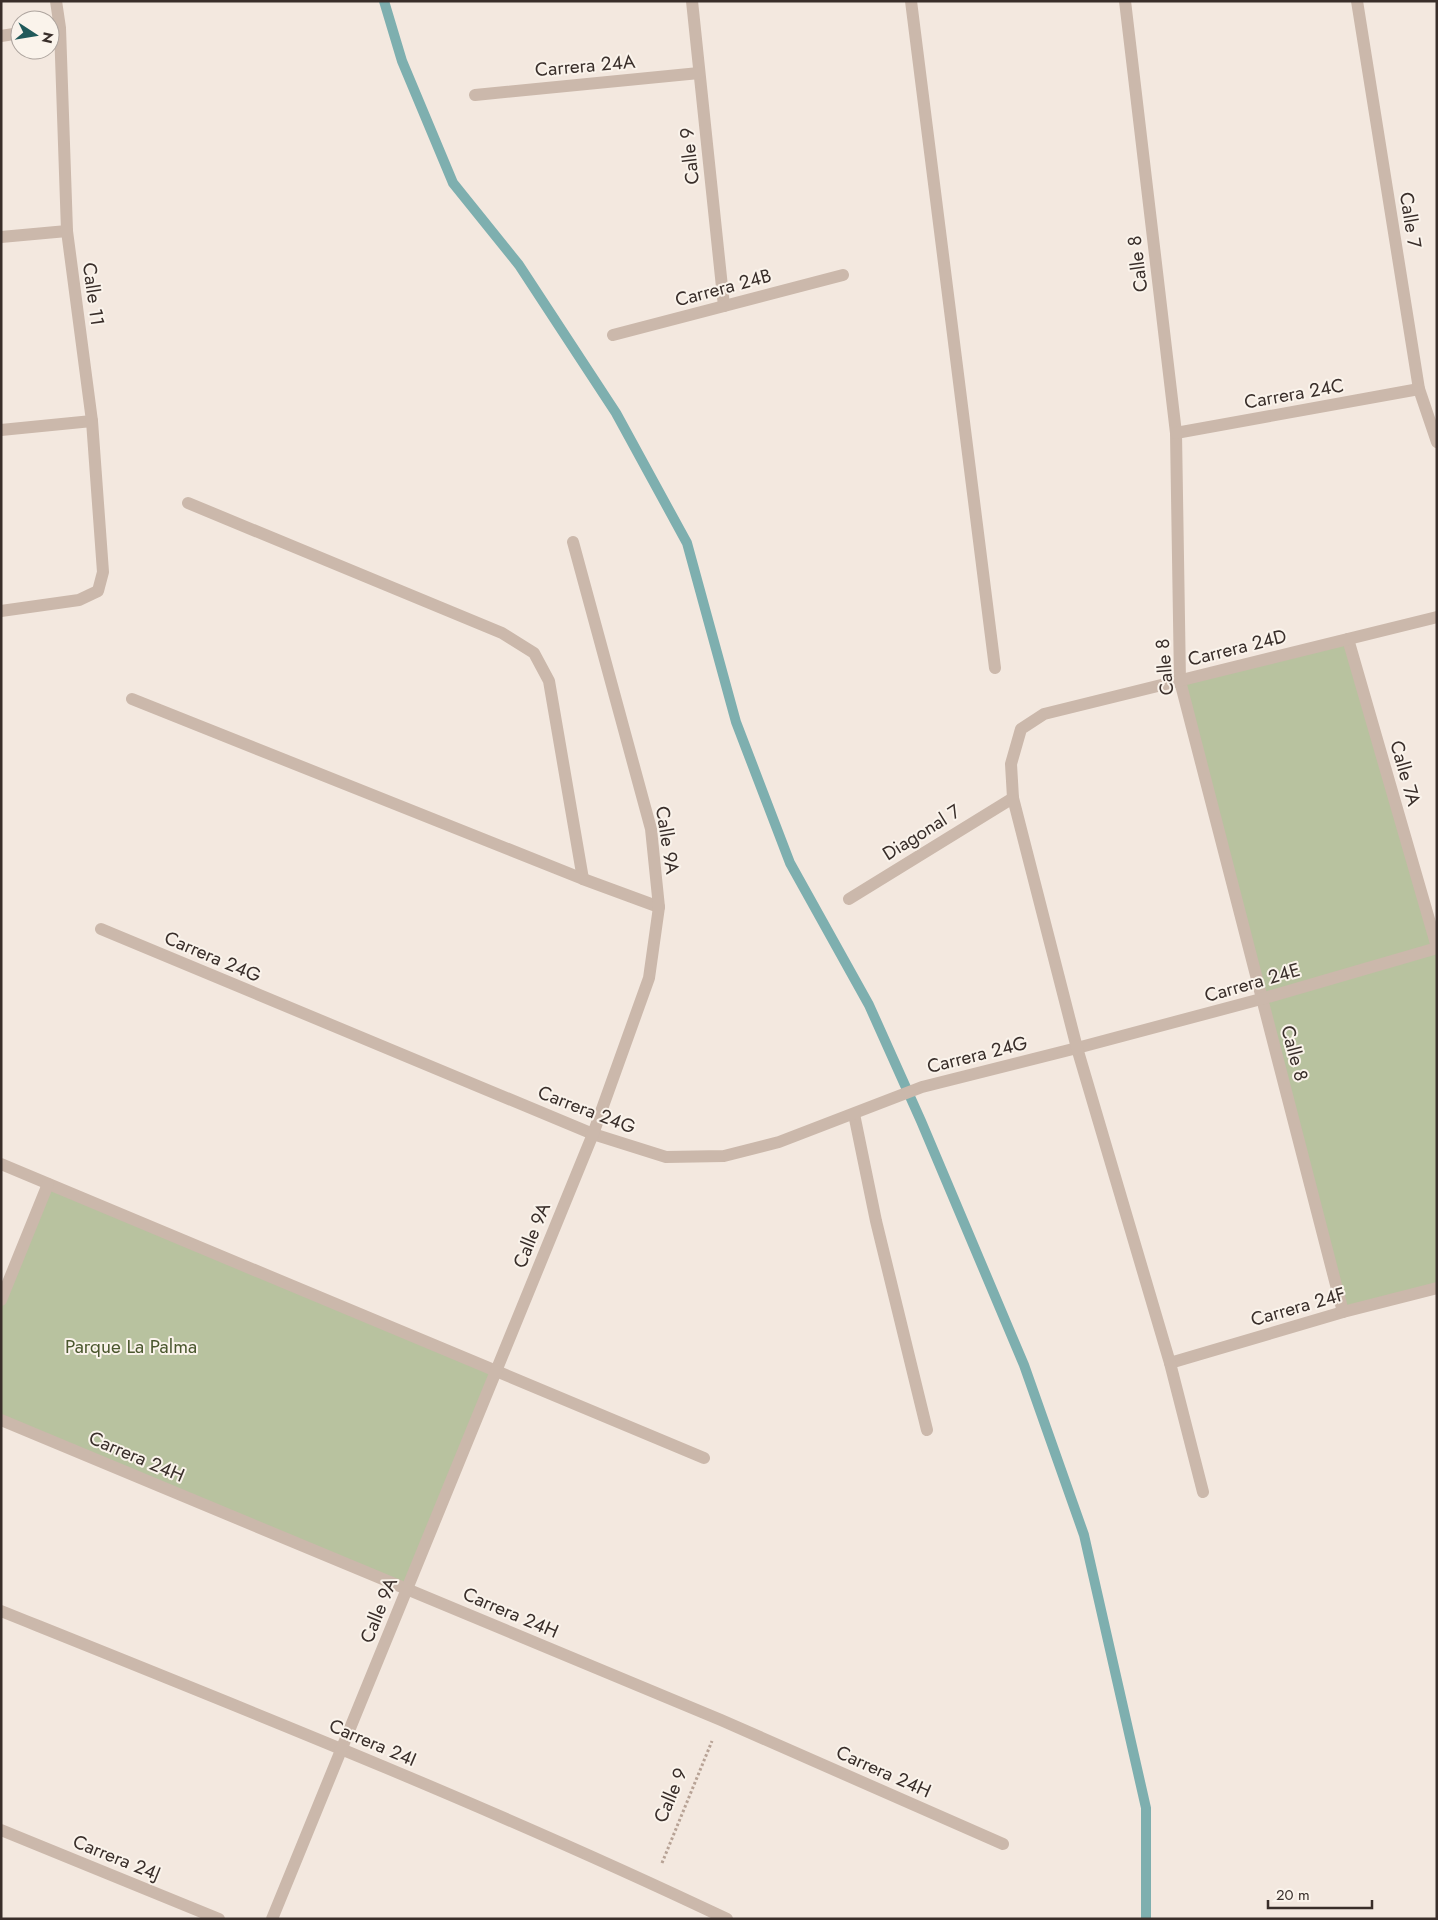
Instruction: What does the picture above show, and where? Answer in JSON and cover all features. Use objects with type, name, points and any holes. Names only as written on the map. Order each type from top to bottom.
[{"type":"street","name":"Calle 9","points":[[692,1],[724,306]]},
{"type":"street","points":[[911,1],[995,668]]},
{"type":"street","name":"Calle 8","points":[[1125,1],[1176,433],[1180,681],[1343,1312]]},
{"type":"street","name":"Calle 7","points":[[1357,1],[1419,389],[1437,442]]},
{"type":"street","name":"Calle 11","points":[[1,611],[79,600],[98,591],[103,572],[92,421],[66,231],[57,60]]},
{"type":"street","name":"Carrera 24A","points":[[475,95],[699,74]]},
{"type":"street","points":[[1,237],[66,231]]},
{"type":"street","name":"Carrera 24B","points":[[612,335],[843,275]]},
{"type":"street","name":"Carrera 24C","points":[[1176,433],[1419,389]]},
{"type":"street","points":[[1,430],[92,421]]},
{"type":"street","points":[[188,503],[502,633],[534,653],[549,681],[583,879]]},
{"type":"street","name":"Calle 9A","points":[[272,1919],[593,1134],[649,978],[659,907],[651,829],[573,542]]},
{"type":"street","name":"Carrera 24D","points":[[1013,798],[1011,764],[1021,729],[1044,714],[1437,617]]},
{"type":"street","name":"Calle 7A","points":[[1348,639],[1437,947]]},
{"type":"street","points":[[132,699],[583,879],[659,907]]},
{"type":"street","points":[[1013,798],[1077,1048],[1170,1363],[1203,1492]]},
{"type":"street","name":"Diagonal 7","points":[[849,899],[1013,798]]},
{"type":"street","name":"Carrera 24G","points":[[101,929],[593,1134],[666,1157],[724,1156],[779,1142],[922,1087],[1077,1048]]},
{"type":"street","name":"Carrera 24E","points":[[1077,1048],[1261,999],[1437,947]]},
{"type":"street","points":[[854,1114],[876,1221],[927,1430]]},
{"type":"street","points":[[1,1164],[704,1458]]},
{"type":"street","points":[[1,1300],[48,1184]]},
{"type":"street","name":"Carrera 24F","points":[[1170,1363],[1343,1312],[1437,1288]]},
{"type":"street","name":"Carrera 24H","points":[[1,1420],[721,1720],[1004,1844]]},
{"type":"street","name":"Carrera 24I","points":[[1,1611],[342,1749],[653,1884],[726,1919]]},
{"type":"street","name":"Carrera 24J","points":[[1,1830],[219,1919]]},
{"type":"path","name":"Calle 9","points":[[653,1884],[721,1720]]},
{"type":"green space","points":[[1348,639],[1437,947],[1437,1288],[1343,1312],[1180,681]]},
{"type":"green space","name":"Parque La Palma","points":[[48,1184],[495,1371],[407,1588],[1,1420],[1,1300]]},
{"type":"waterway","points":[[384,1],[402,61],[453,183],[519,265],[616,413],[687,543],[736,722],[790,863],[869,1005],[921,1121],[1024,1365],[1084,1535],[1146,1808],[1146,1919]]}]
